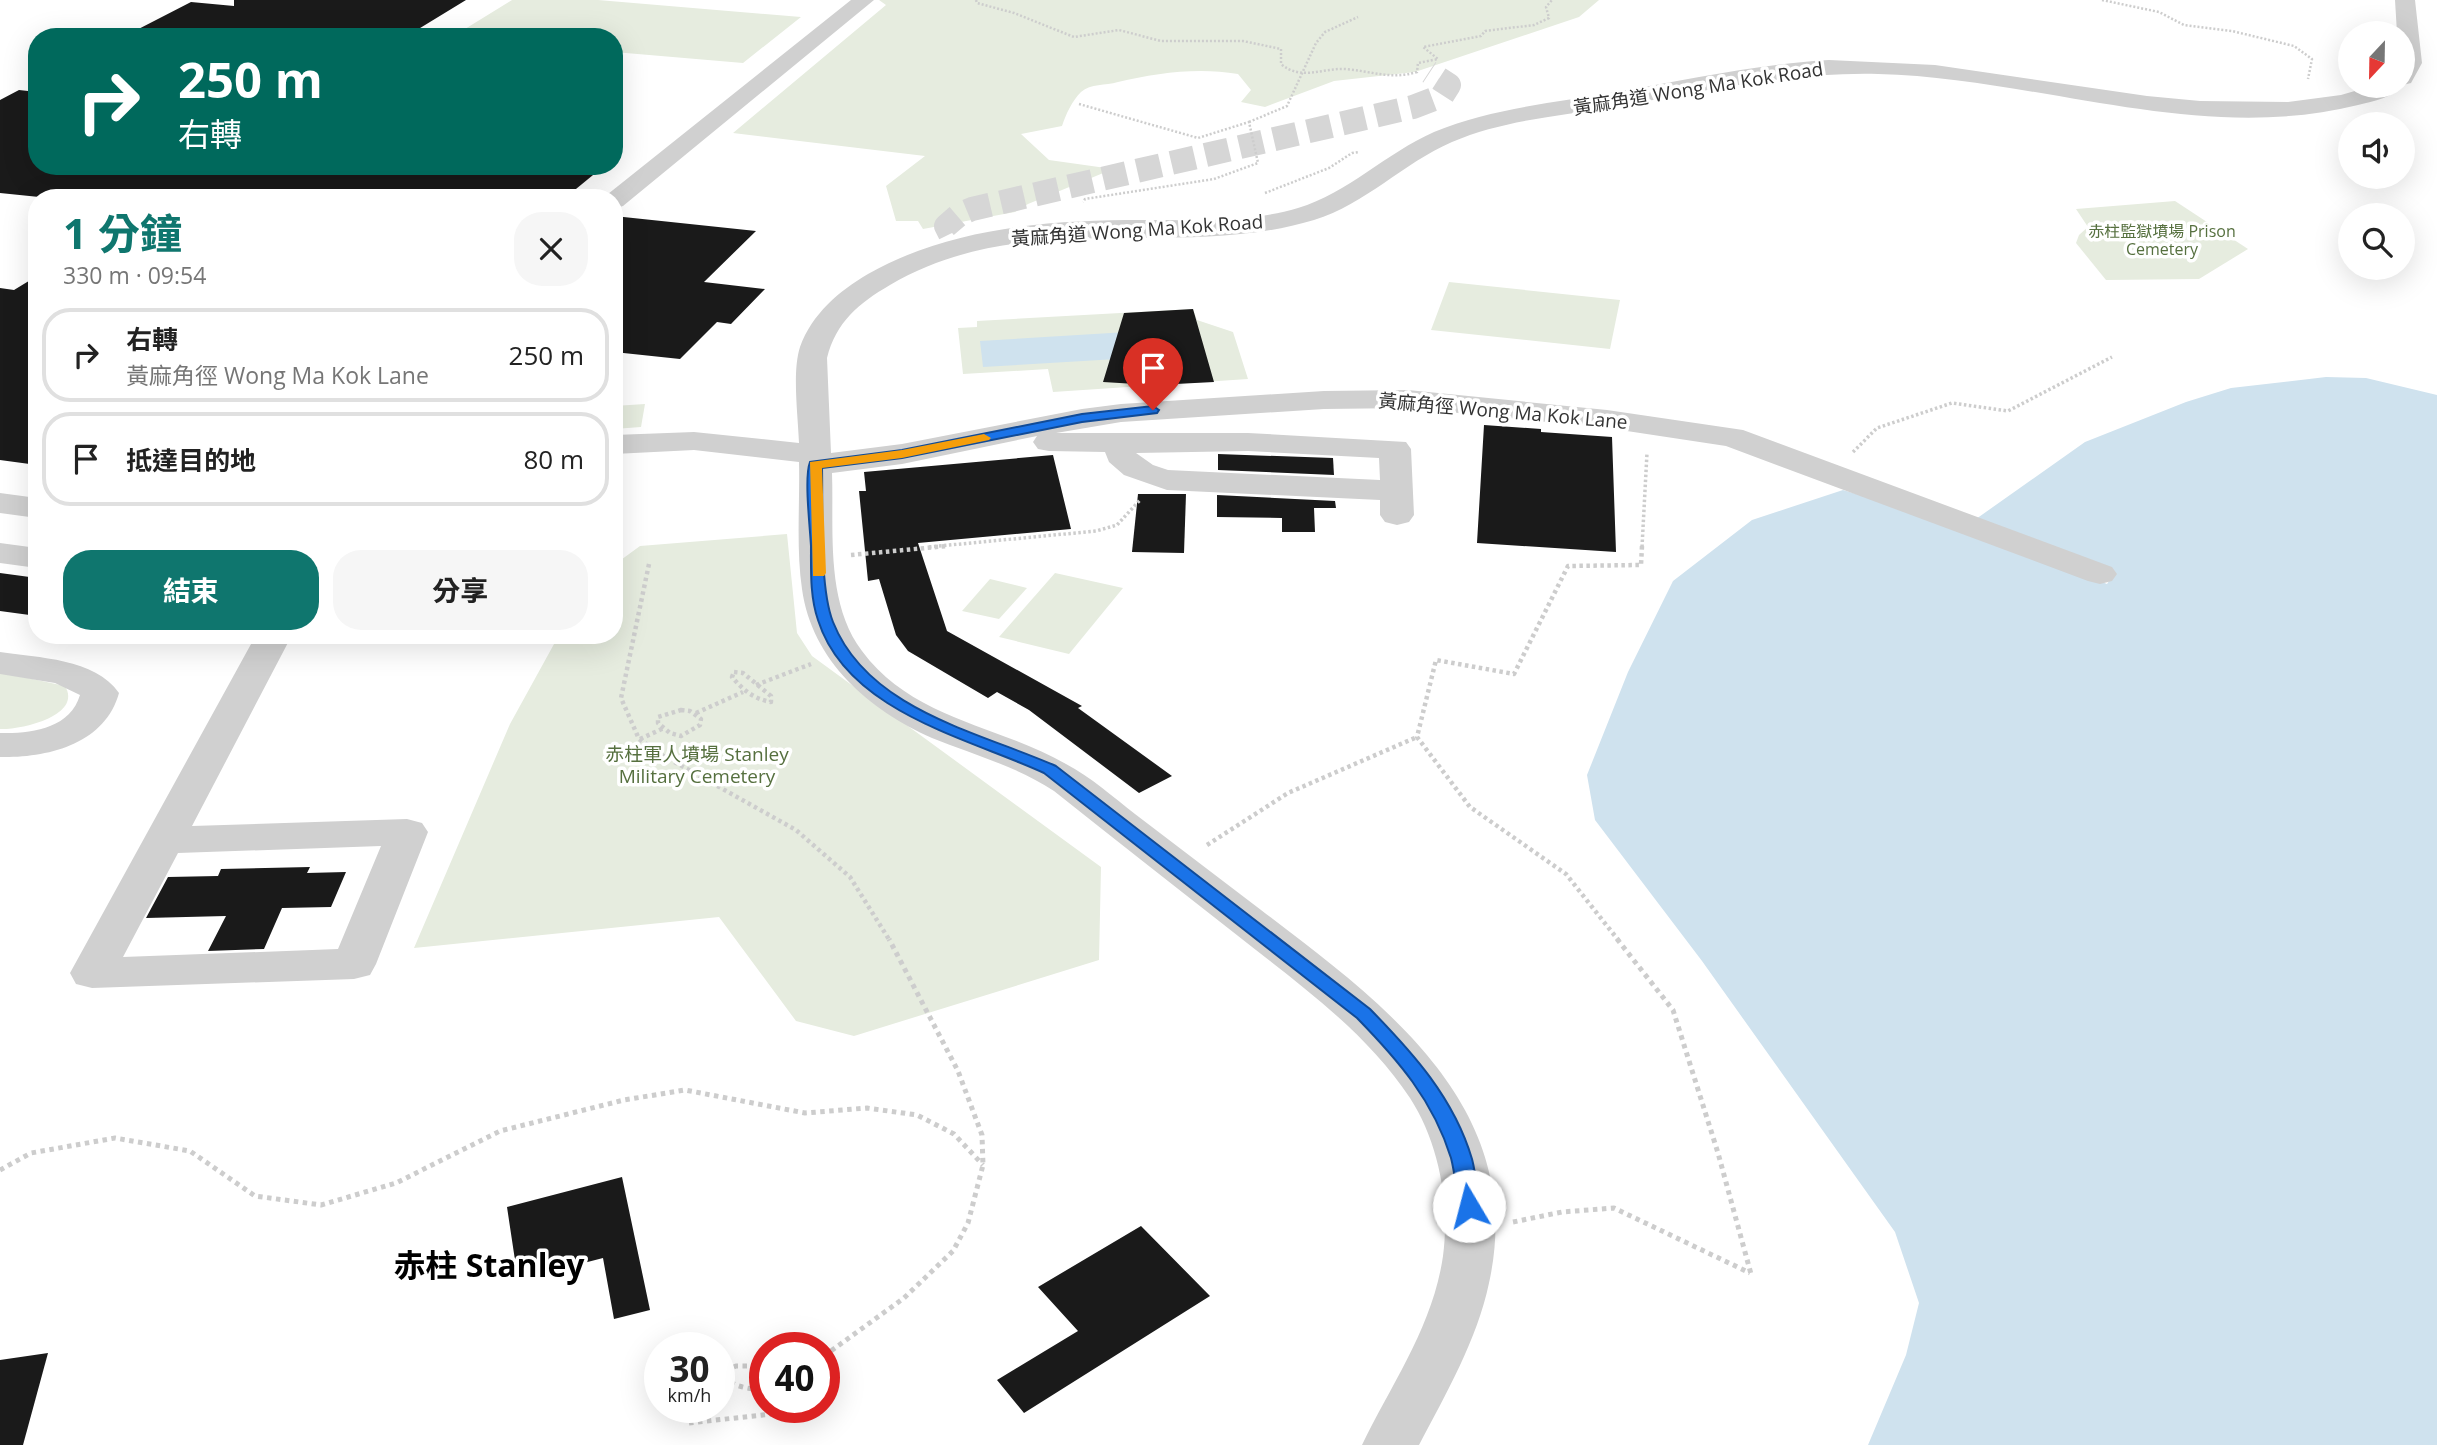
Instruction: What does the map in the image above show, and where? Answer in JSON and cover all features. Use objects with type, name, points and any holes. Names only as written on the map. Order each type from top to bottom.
[{"type":"street","points":[[623,194],[864,0]]},
{"type":"street","points":[[2406,0],[2408,21]]},
{"type":"street","name":"黃麻角道 Wong Ma Kok Road","points":[[1391,1445],[1440,1347],[1453,1314],[1468,1256],[1471,1229],[1467,1185],[1462,1159],[1445,1115],[1409,1060],[1364,1013],[1068,782],[1034,761],[923,719],[904,708],[858,671],[841,652],[825,621],[821,606],[815,459],[812,358],[815,344],[828,319],[855,294],[890,273],[958,240],[1065,230],[1205,229],[1288,219],[1340,201],[1421,148],[1469,128],[1523,116],[1796,69],[1850,66],[1898,68],[2166,107],[2241,111],[2301,108],[2356,98]]},
{"type":"street","name":"黃麻角徑 Wong Ma Kok Lane","points":[[623,445],[694,441],[815,459],[902,454],[1082,418],[1137,411],[1373,399],[1426,401],[1594,418],[1732,437],[2100,574]]},
{"type":"street","points":[[1003,434],[1017,440],[1248,442],[1395,449],[1397,504],[1167,480],[1146,475],[1131,467],[1120,455],[1123,443]]},
{"type":"street","points":[[0,503],[28,507]]},
{"type":"street","points":[[0,552],[28,557]]},
{"type":"street","points":[[164,840],[407,832],[354,964],[92,973],[269,644]]},
{"type":"street","points":[[0,663],[80,679],[93,684],[100,693],[99,705],[75,728],[32,744],[0,745]]},
{"type":"path","points":[[976,0],[977,3],[1014,13],[1074,37],[1119,30],[1161,41],[1243,41],[1282,49],[1281,64],[1289,71],[1303,73],[1343,69],[1380,75],[1410,76],[1417,72],[1418,62],[1438,59],[1423,47],[1481,36],[1485,31],[1534,25],[1549,18],[1546,7],[1552,0]]},
{"type":"path","points":[[2102,0],[2159,12],[2184,25],[2232,31],[2294,46],[2312,59],[2307,80],[2298,94],[2301,108]]},
{"type":"path","points":[[1079,104],[1198,138],[1249,122],[1287,106],[1316,43],[1325,32],[1358,17]]},
{"type":"path","points":[[1065,230],[1086,199],[1214,179],[1258,163],[1249,122]]},
{"type":"path","points":[[1255,197],[1329,168],[1352,153],[1365,151]]},
{"type":"path","points":[[1102,196],[1128,200]]},
{"type":"path","points":[[1833,473],[1877,428],[1952,403],[2008,411],[2112,357]]},
{"type":"path","points":[[1417,737],[1436,660],[1514,674],[1569,566],[1641,565],[1647,444]]},
{"type":"path","points":[[848,555],[1109,528],[1117,525],[1139,504],[1146,475]]},
{"type":"path","points":[[649,564],[621,698],[639,739],[662,755],[796,830],[850,877],[878,918],[958,1070],[982,1135],[983,1165],[968,1223],[953,1251],[904,1298],[840,1344]]},
{"type":"path","points":[[734,672],[743,673],[756,685],[771,696],[771,702],[761,701],[743,692],[732,677],[734,672]]},
{"type":"path","points":[[756,685],[774,678]]},
{"type":"path","points":[[696,714],[743,692]]},
{"type":"path","points":[[681,710],[696,714],[701,719],[700,725],[681,736],[664,728],[658,723],[658,717],[681,710]]},
{"type":"path","points":[[639,739],[664,728]]},
{"type":"path","points":[[1206,846],[1288,793],[1417,737]]},
{"type":"path","points":[[1417,737],[1470,807],[1566,874],[1673,1010],[1718,1153],[1751,1274],[1614,1208],[1562,1212],[1499,1224]]},
{"type":"path","points":[[0,1170],[31,1153],[115,1138],[190,1151],[255,1196],[321,1205],[396,1183],[500,1131],[624,1100],[685,1090],[805,1113],[867,1108],[917,1115],[954,1134],[983,1165]]},
{"type":"path","points":[[749,1366],[736,1366],[725,1371],[725,1377],[730,1383],[749,1387]]},
{"type":"green space","points":[[512,0],[598,0],[801,17],[743,63],[623,53],[623,28],[467,28]]},
{"type":"green space","points":[[879,0],[1599,0],[1579,17],[1415,72],[1334,81],[1265,107],[1241,102],[1251,90],[1238,74],[1223,72],[1162,74],[1089,87],[1075,99],[1062,126],[1021,134],[1049,160],[1113,169],[1028,204],[1015,212],[923,229],[918,221],[896,221],[886,186],[925,156],[733,133],[886,5]]},
{"type":"green space","name":"赤柱監獄墳場 Prison Cemetery","points":[[2175,201],[2248,249],[2199,279],[2106,280],[2076,243],[2079,235],[2088,227],[2076,209]]},
{"type":"green space","points":[[1449,282],[1620,300],[1610,349],[1431,330]]},
{"type":"green space","points":[[1193,309],[1197,320],[1233,332],[1248,379],[1053,392],[1048,369],[963,374],[958,328],[977,327],[977,321]]},
{"type":"green space","points":[[645,404],[641,427],[623,428],[623,405]]},
{"type":"green space","name":"赤柱軍人墳場 Stanley Military Cemetery","points":[[787,534],[797,633],[812,656],[1101,867],[1099,960],[854,1036],[796,1021],[719,917],[414,948],[510,724],[554,644],[623,644],[623,558],[640,546]]},
{"type":"green space","points":[[1055,573],[1123,588],[1069,654],[999,637]]},
{"type":"green space","points":[[990,579],[1027,588],[999,619],[962,611]]},
{"type":"green space","points":[[0,672],[65,686],[68,697],[65,706],[58,713],[34,724],[0,729]]},
{"type":"water","points":[[1193,328],[1201,354],[983,367],[980,341]]},
{"type":"water","points":[[2326,377],[2366,378],[2437,395],[2437,1445],[1868,1445],[1906,1355],[1919,1303],[1895,1232],[1702,961],[1595,820],[1587,775],[1628,672],[1673,581],[1752,520],[1843,490],[1963,526],[2107,584],[2114,574],[1976,519],[2085,442],[2186,402],[2231,388]]},
{"type":"building","points":[[234,0],[466,0],[420,28],[140,28],[191,2],[234,6]]},
{"type":"building","points":[[19,90],[28,91],[28,175],[593,175],[576,189],[28,189],[28,196],[0,193],[0,100]]},
{"type":"building","points":[[623,217],[756,231],[704,282],[765,289],[731,324],[717,322],[680,359],[623,353]]},
{"type":"building","points":[[28,281],[28,464],[0,460],[0,288],[14,290]]},
{"type":"building","points":[[1193,309],[1214,382],[1137,386],[1103,382],[1124,313]]},
{"type":"building","points":[[1484,425],[1612,437],[1616,552],[1477,543]]},
{"type":"building","points":[[1218,454],[1333,458],[1334,475],[1218,470]]},
{"type":"building","points":[[1053,455],[1071,529],[918,543],[947,631],[1082,706],[1078,708],[1172,776],[1139,793],[1029,710],[997,692],[988,698],[908,651],[896,635],[879,579],[868,581],[859,491],[866,491],[864,472]]},
{"type":"building","points":[[1138,494],[1186,494],[1184,553],[1132,552]]},
{"type":"building","points":[[1217,495],[1335,501],[1336,508],[1314,508],[1315,532],[1282,532],[1282,518],[1217,517]]},
{"type":"building","points":[[0,573],[28,577],[28,615],[0,611]]},
{"type":"building","points":[[310,867],[307,873],[346,872],[331,907],[282,908],[264,949],[208,951],[226,916],[146,918],[168,877],[218,876],[221,869]]},
{"type":"building","points":[[622,1177],[650,1310],[614,1319],[603,1258],[518,1280],[507,1207]]},
{"type":"building","points":[[1141,1226],[1210,1296],[1024,1413],[997,1380],[1078,1331],[1038,1287]]},
{"type":"building","points":[[48,1353],[23,1445],[0,1445],[0,1360]]},
{"type":"tunnel","points":[[950,234],[946,226],[960,214],[972,209],[1413,107],[1442,96],[1449,85],[1429,72]]},
{"type":"slow traffic","points":[[819,573],[815,465],[902,454],[984,438]]},
{"type":"district","name":"赤柱 Stanley","points":[[489,1266]]},
{"type":"route","points":[[1153,410],[1082,418],[902,454],[815,465],[819,587],[825,621],[841,652],[858,671],[904,708],[946,730],[1014,753],[1050,769],[1364,1013],[1409,1060],[1445,1115],[1462,1159],[1469,1206]]}]
